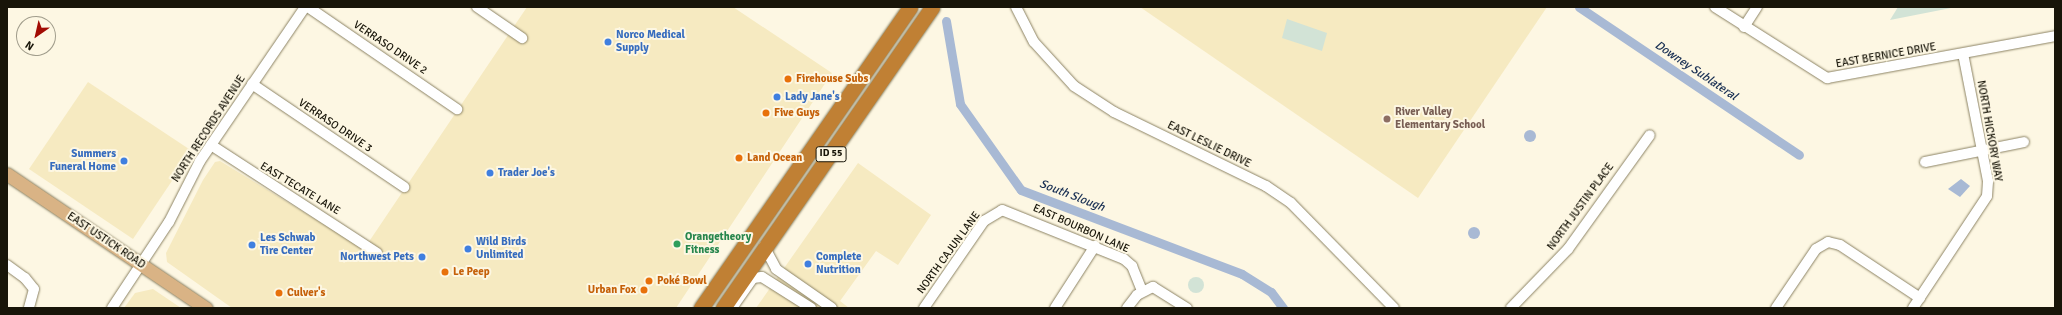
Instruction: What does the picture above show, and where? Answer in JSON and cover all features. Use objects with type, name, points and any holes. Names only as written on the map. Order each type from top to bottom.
[{"type":"highway","name":"ID 55","points":[[701,308],[910,7]]},
{"type":"highway","name":"ID 55","points":[[723,308],[764,246],[812,181],[932,7]]},
{"type":"highway","points":[[812,181],[810,166],[871,78],[870,66]]},
{"type":"highway","points":[[764,246],[762,239],[795,190],[790,181]]},
{"type":"main road","name":"EAST USTICK ROAD","points":[[7,174],[206,308]]},
{"type":"street","name":"NORTH RECORDS AVENUE","points":[[112,308],[141,265],[211,145],[305,7]]},
{"type":"street","name":"VERRASO DRIVE 2","points":[[308,7],[457,109]]},
{"type":"street","points":[[477,7],[522,38]]},
{"type":"street","name":"EAST LESLIE DRIVE","points":[[1016,7],[1034,42],[1074,86],[1114,112],[1266,186],[1292,203],[1394,308]]},
{"type":"street","name":"EAST BERNICE DRIVE","points":[[1715,7],[1744,27],[1827,78],[1963,54]]},
{"type":"street","points":[[1744,27],[1757,7]]},
{"type":"street","points":[[1963,54],[2055,36]]},
{"type":"street","name":"NORTH HICKORY WAY","points":[[1913,308],[1987,196],[1982,150],[1963,54]]},
{"type":"street","name":"VERRASO DRIVE 3","points":[[252,84],[404,187]]},
{"type":"street","name":"NORTH JUSTIN PLACE","points":[[1511,308],[1568,249],[1650,135]]},
{"type":"street","points":[[1925,162],[2024,142]]},
{"type":"street","name":"EAST TECATE LANE","points":[[211,145],[377,253]]},
{"type":"street","name":"EAST BOURBON LANE","points":[[995,212],[1002,210],[1024,217],[1095,246],[1132,266],[1142,291]]},
{"type":"street","name":"NORTH CAJUN LANE","points":[[924,308],[984,221],[995,212]]},
{"type":"street","points":[[1776,308],[1816,249],[1828,242],[1840,245],[1920,298]]},
{"type":"street","points":[[764,246],[776,270],[832,308]]},
{"type":"street","points":[[1055,308],[1095,246]]},
{"type":"street","points":[[7,266],[25,278],[34,289],[29,308]]},
{"type":"street","points":[[732,308],[753,278],[762,277],[811,308]]},
{"type":"street","points":[[1127,308],[1142,291],[1158,288],[1187,308]]},
{"type":"shaded area","points":[[527,7],[733,7],[832,73],[676,308],[232,308],[167,262],[166,253],[203,180],[215,162],[220,161],[364,249]]},
{"type":"shaded area","name":"River Valley Elementary School","points":[[1140,7],[1547,7],[1418,198]]},
{"type":"shaded area","points":[[88,82],[192,151],[133,239],[29,169]]},
{"type":"shaded area","points":[[858,163],[931,215],[898,265],[876,251],[840,301],[849,308],[756,308]]},
{"type":"shaded area","points":[[153,289],[181,308],[124,308],[135,293]]},
{"type":"green space","points":[[1898,7],[1956,7],[1890,20]]},
{"type":"green space","points":[[1287,19],[1327,33],[1322,51],[1282,38]]},
{"type":"green space","points":[[1196,277],[1202,279],[1204,285],[1202,291],[1196,293],[1190,291],[1188,285],[1190,279]]},
{"type":"water","points":[[1528,130],[1532,130],[1536,136],[1532,142],[1528,142],[1524,138],[1524,134]]},
{"type":"water","points":[[1961,179],[1970,186],[1960,197],[1948,189]]},
{"type":"water","points":[[1474,227],[1478,229],[1480,233],[1478,237],[1474,239],[1470,237],[1468,233],[1470,229]]},
{"type":"waterway","name":"Downey Sublateral","points":[[1579,7],[1799,155]]},
{"type":"waterway","name":"South Slough","points":[[946,21],[960,104],[1021,190],[1242,274],[1271,292],[1283,308]]},
{"type":"place","name":"Norco Medical Supply","points":[[608,42]]},
{"type":"place","name":"Firehouse Subs","points":[[788,79]]},
{"type":"place","name":"Lady Jane's","points":[[777,97]]},
{"type":"place","name":"Five Guys","points":[[766,113]]},
{"type":"place","name":"River Valley Elementary School","points":[[1387,119]]},
{"type":"place","name":"Land Ocean","points":[[739,158]]},
{"type":"place","name":"Summers Funeral Home","points":[[124,161]]},
{"type":"place","name":"Trader Joe's","points":[[490,173]]},
{"type":"place","name":"Orangetheory Fitness","points":[[677,244]]},
{"type":"place","name":"Les Schwab Tire Center","points":[[252,245]]},
{"type":"place","name":"Wild Birds Unlimited","points":[[468,249]]},
{"type":"place","name":"Northwest Pets","points":[[422,257]]},
{"type":"place","name":"Complete Nutrition","points":[[808,264]]},
{"type":"place","name":"Le Peep","points":[[445,272]]},
{"type":"place","name":"Poké Bowl","points":[[649,281]]},
{"type":"place","name":"Urban Fox","points":[[644,290]]},
{"type":"place","name":"Culver's","points":[[279,293]]}]
